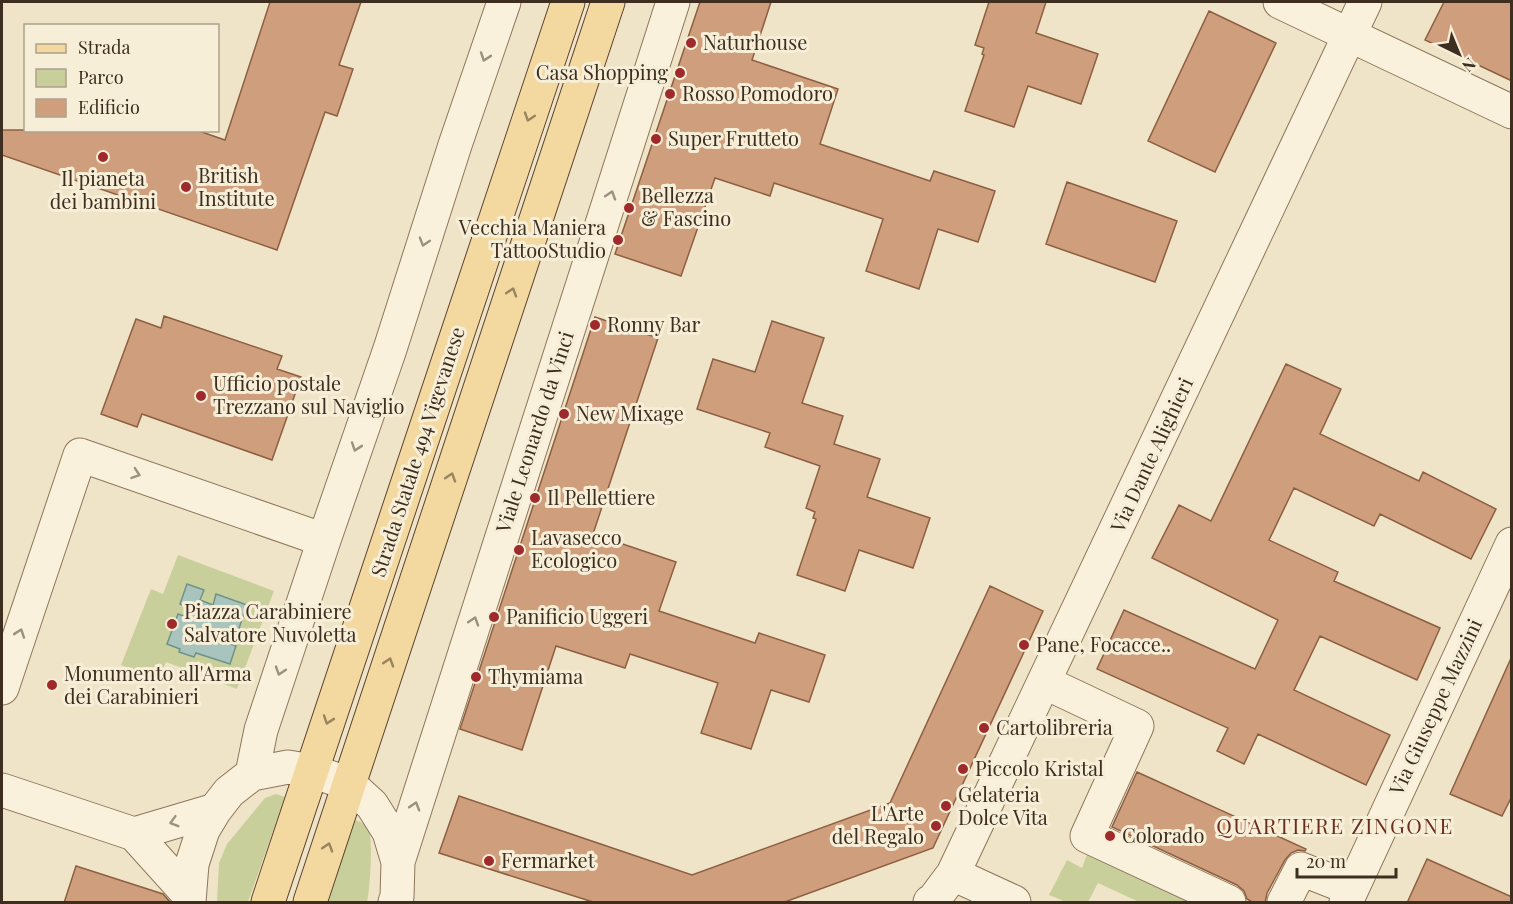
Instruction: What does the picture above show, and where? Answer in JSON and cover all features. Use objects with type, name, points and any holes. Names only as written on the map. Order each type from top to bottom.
[{"type":"main road","name":"Strada Statale 494 Vigevanese","points":[[268,903],[568,2]]},
{"type":"main road","name":"Strada Statale 494 Vigevanese","points":[[310,903],[608,2]]},
{"type":"street","points":[[252,774],[261,730],[390,349],[454,145],[504,2]]},
{"type":"street","name":"Viale Leonardo da Vinci","points":[[398,862],[673,2]]},
{"type":"street","points":[[1280,2],[1512,112]]},
{"type":"street","name":"Via Dante Alighieri","points":[[930,903],[953,874],[1365,2]]},
{"type":"street","points":[[2,688],[80,454],[324,540]]},
{"type":"street","name":"Via Giuseppe Mazzini","points":[[1349,896],[1501,593],[1512,544]]},
{"type":"street","points":[[1044,682],[1137,726],[1087,836],[1229,903]]},
{"type":"street","points":[[189,899],[192,864],[203,830],[215,810],[229,792],[252,774],[288,767],[312,771],[348,784],[372,805],[389,832],[398,862],[398,901]]},
{"type":"street","points":[[2,790],[134,834],[189,899]]},
{"type":"street","points":[[134,834],[215,810]]},
{"type":"street","points":[[1284,903],[1301,868],[1349,896]]},
{"type":"street","points":[[953,874],[1014,903]]},
{"type":"green space","points":[[178,555],[274,591],[237,689],[166,662],[159,680],[121,665],[151,589],[163,594]],"holes":[[[217,594],[237,634],[229,632],[225,642],[196,653],[195,657],[179,652],[180,649],[167,644],[178,614],[184,616],[187,607],[200,600],[213,605]]]},
{"type":"green space","points":[[276,794],[285,797],[248,902],[217,902],[219,863],[227,844],[265,798]]},
{"type":"green space","points":[[355,820],[366,827],[370,836],[371,866],[367,902],[324,902],[351,822]]},
{"type":"green space","points":[[1089,849],[1203,902],[1139,902],[1098,883],[1088,902],[1066,902],[1049,895],[1067,860],[1082,868]]},
{"type":"water","points":[[187,584],[204,590],[200,600],[213,605],[216,594],[247,605],[237,634],[229,632],[225,642],[236,646],[230,664],[196,653],[194,657],[179,652],[180,649],[167,644],[178,614],[184,616],[187,607],[180,604]]},
{"type":"building","points":[[270,2],[361,2],[339,65],[353,69],[337,116],[325,112],[277,250],[2,155],[2,130],[202,132],[225,140]]},
{"type":"building","points":[[700,2],[771,2],[752,60],[838,89],[820,144],[930,181],[934,171],[995,191],[978,242],[938,229],[919,289],[866,271],[883,219],[774,183],[770,196],[715,178],[681,276],[615,254]]},
{"type":"building","points":[[989,2],[1046,2],[1036,33],[1098,54],[1081,104],[1028,86],[1014,127],[965,111],[984,55],[982,54],[984,48],[975,45]]},
{"type":"building","points":[[1444,2],[1512,2],[1512,81],[1425,40]]},
{"type":"building","points":[[1209,11],[1276,43],[1215,172],[1148,141]]},
{"type":"building","points":[[1067,182],[1177,221],[1155,282],[1046,244]]},
{"type":"building","name":"Ufficio postale Trezzano sul Naviglio","points":[[164,316],[282,356],[277,369],[301,377],[272,460],[142,414],[137,427],[101,414],[136,319],[161,328]]},
{"type":"building","points":[[595,317],[658,338],[593,534],[676,562],[659,611],[755,643],[759,633],[825,655],[809,702],[771,690],[751,749],[701,733],[718,683],[630,654],[625,668],[556,646],[522,750],[460,729]]},
{"type":"building","points":[[772,321],[824,338],[802,403],[843,416],[834,444],[880,459],[867,497],[930,518],[913,568],[859,550],[845,591],[797,575],[816,519],[813,518],[815,512],[806,508],[820,466],[765,447],[770,433],[697,409],[713,359],[755,372]]},
{"type":"building","points":[[1286,364],[1341,389],[1320,434],[1419,481],[1423,472],[1496,509],[1471,559],[1380,514],[1374,526],[1294,488],[1269,540],[1338,572],[1334,581],[1440,628],[1417,680],[1320,636],[1294,690],[1390,735],[1366,785],[1258,734],[1244,764],[1217,751],[1228,728],[1097,669],[1124,610],[1255,669],[1278,620],[1152,558],[1179,505],[1211,521]]},
{"type":"building","points":[[990,586],[1043,611],[933,848],[782,903],[596,903],[439,853],[459,796],[692,875],[890,803]]},
{"type":"building","points":[[1512,656],[1512,796],[1502,816],[1450,794]]},
{"type":"building","points":[[1137,772],[1306,849],[1291,853],[1267,893],[1265,903],[1254,903],[1247,899],[1244,891],[1237,885],[1112,827]]},
{"type":"building","points":[[1427,859],[1512,897],[1512,903],[1407,903]]},
{"type":"building","points":[[76,866],[163,894],[171,903],[64,903]]},
{"type":"place","name":"Naturhouse","points":[[691,43]]},
{"type":"place","name":"Casa Shopping","points":[[680,73]]},
{"type":"place","name":"Rosso Pomodoro","points":[[670,94]]},
{"type":"place","name":"Super Frutteto","points":[[656,139]]},
{"type":"place","name":"Il pianeta dei bambini","points":[[103,157]]},
{"type":"place","name":"British Institute","points":[[186,187]]},
{"type":"place","name":"Bellezza & Fascino","points":[[629,208]]},
{"type":"place","name":"Vecchia Maniera TattooStudio","points":[[618,240]]},
{"type":"place","name":"Ronny Bar","points":[[595,325]]},
{"type":"place","name":"Ufficio postale Trezzano sul Naviglio","points":[[201,396]]},
{"type":"place","name":"New Mixage","points":[[564,414]]},
{"type":"place","name":"Il Pellettiere","points":[[535,498]]},
{"type":"place","name":"Lavasecco Ecologico","points":[[519,550]]},
{"type":"place","name":"Panificio Uggeri","points":[[494,617]]},
{"type":"place","name":"Piazza Carabiniere Salvatore Nuvoletta","points":[[172,624]]},
{"type":"place","name":"Pane, Focacce..","points":[[1024,645]]},
{"type":"place","name":"Thymiama","points":[[476,677]]},
{"type":"place","name":"Monumento all'Arma dei Carabinieri","points":[[52,685]]},
{"type":"place","name":"Cartolibreria","points":[[984,728]]},
{"type":"place","name":"Piccolo Kristal","points":[[963,769]]},
{"type":"place","name":"Gelateria Dolce Vita","points":[[946,806]]},
{"type":"place","name":"L'Arte del Regalo","points":[[936,826]]},
{"type":"place","name":"Colorado","points":[[1110,836]]},
{"type":"place","name":"Fermarket","points":[[489,861]]},
{"type":"district","name":"QUARTIERE ZINGONE","points":[[1335,827]]}]
